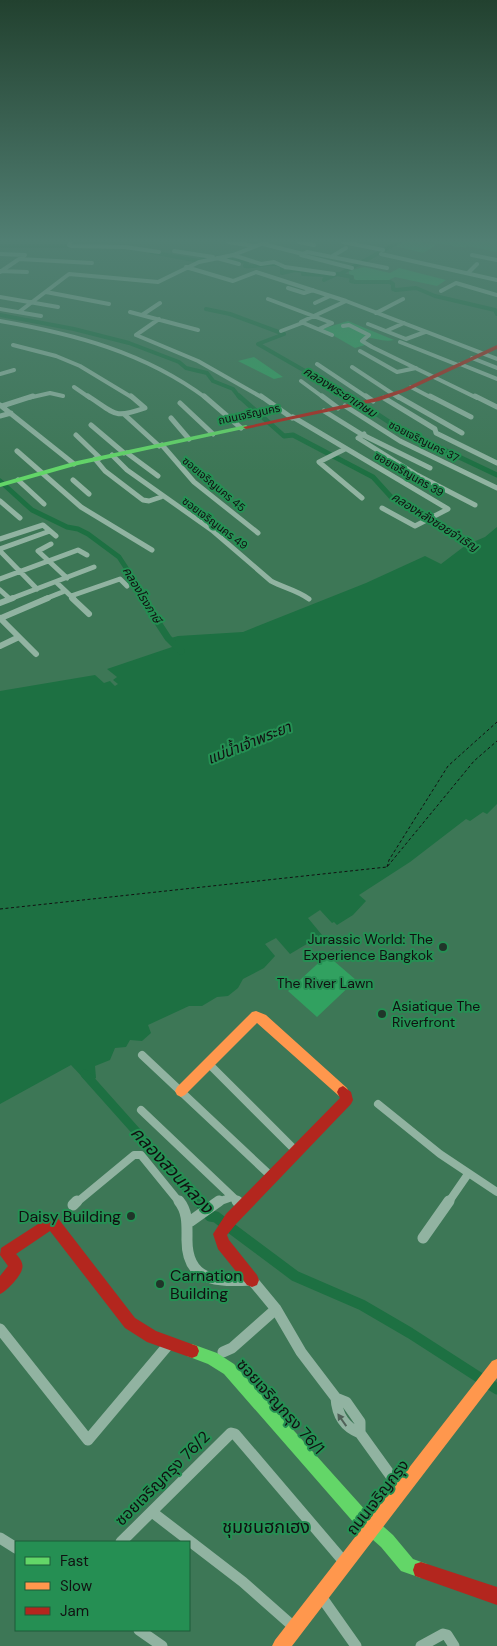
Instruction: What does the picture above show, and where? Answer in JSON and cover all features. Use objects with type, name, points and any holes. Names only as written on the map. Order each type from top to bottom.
[{"type":"main road","name":"ถนนเจริญนคร","points":[[2,484],[97,458],[389,396],[497,347]]},
{"type":"main road","points":[[181,1091],[256,1016],[262,1019],[347,1095],[348,1100],[222,1230],[220,1239],[252,1280]]},
{"type":"main road","name":"ซอยเจริญกรุง 76/1","points":[[0,1287],[16,1268],[15,1263],[6,1253],[52,1222],[130,1323],[145,1335],[223,1365],[238,1378],[371,1528],[386,1541],[407,1565],[497,1596]]},
{"type":"main road","name":"ถนนเจริญกรุง","points":[[281,1646],[497,1366]]},
{"type":"street","points":[[159,319],[198,330]]},
{"type":"street","name":"ซอยเจริญนคร 39","points":[[159,319],[136,335],[193,357],[228,375],[291,418],[448,508],[447,511],[430,520],[413,525],[382,508]]},
{"type":"street","points":[[281,331],[302,323],[307,319]]},
{"type":"street","points":[[318,329],[332,323],[323,319]]},
{"type":"street","points":[[394,319],[497,359]]},
{"type":"street","points":[[0,321],[99,341],[146,360],[166,370],[210,400],[241,428]]},
{"type":"street","points":[[386,331],[403,322]]},
{"type":"street","points":[[302,323],[332,335]]},
{"type":"street","points":[[368,324],[409,339],[425,332]]},
{"type":"street","points":[[344,326],[349,325],[369,335],[362,341],[372,347],[497,408]]},
{"type":"street","points":[[400,342],[497,379]]},
{"type":"street","points":[[13,344],[56,356],[80,366],[145,407],[126,415],[115,414],[74,387]]},
{"type":"street","points":[[372,347],[360,351],[397,372],[416,368]]},
{"type":"street","points":[[472,358],[497,368]]},
{"type":"street","points":[[317,364],[366,402]]},
{"type":"street","points":[[352,367],[435,429],[436,433],[497,463]]},
{"type":"street","points":[[0,374],[14,370]]},
{"type":"street","points":[[300,381],[334,409],[343,422],[364,435],[430,468]]},
{"type":"street","points":[[411,387],[471,417]]},
{"type":"street","points":[[1,405],[46,394],[55,393],[63,396]]},
{"type":"street","points":[[389,396],[462,433]]},
{"type":"street","points":[[180,403],[213,434]]},
{"type":"street","points":[[1,405],[74,464]]},
{"type":"street","name":"ซอยเจริญนคร 37","points":[[334,409],[377,428],[447,465],[497,488]]},
{"type":"street","points":[[0,416],[10,413]]},
{"type":"street","name":"ซอยเจริญนคร 45","points":[[126,415],[161,445],[174,464],[195,483],[258,533]]},
{"type":"street","points":[[171,418],[189,439]]},
{"type":"street","points":[[91,425],[125,453],[158,476]]},
{"type":"street","points":[[76,435],[97,458],[105,471],[142,500],[148,501],[161,497]]},
{"type":"street","points":[[364,435],[358,437],[358,440],[417,475],[475,505]]},
{"type":"street","points":[[345,448],[320,460],[320,464],[362,498]]},
{"type":"street","points":[[379,453],[390,448]]},
{"type":"street","points":[[17,451],[97,519],[152,550]]},
{"type":"street","name":"ซอยเจริญนคร 49","points":[[112,456],[126,470],[161,497],[212,531],[279,586],[296,590],[309,599]]},
{"type":"street","points":[[18,480],[44,504]]},
{"type":"street","points":[[68,496],[87,492],[73,480]]},
{"type":"street","points":[[0,501],[20,518]]},
{"type":"street","points":[[0,539],[41,526],[56,536]]},
{"type":"street","points":[[37,589],[1,553],[50,531]]},
{"type":"street","points":[[51,544],[38,551],[66,578]]},
{"type":"street","points":[[0,579],[80,550],[87,555]]},
{"type":"street","points":[[0,603],[94,567]]},
{"type":"street","points":[[71,596],[118,577],[127,586]]},
{"type":"street","points":[[56,582],[90,614]]},
{"type":"street","points":[[0,590],[10,599]]},
{"type":"street","points":[[36,654],[0,618],[66,591]]},
{"type":"street","points":[[0,646],[19,637]]},
{"type":"street","points":[[142,1055],[274,1178]]},
{"type":"street","points":[[209,1064],[298,1152]]},
{"type":"street","points":[[378,1104],[468,1174],[497,1192]]},
{"type":"street","points":[[141,1110],[244,1208]]},
{"type":"street","points":[[72,1205],[134,1155],[141,1155],[184,1207],[188,1217],[187,1248],[190,1265],[205,1277],[225,1282],[252,1280],[276,1309],[302,1352],[336,1398],[336,1410],[343,1422],[350,1431],[360,1433],[401,1490]]},
{"type":"street","points":[[423,1238],[468,1174]]},
{"type":"street","points":[[188,1223],[214,1203],[232,1197]]},
{"type":"street","points":[[223,1352],[232,1348],[276,1309]]},
{"type":"street","points":[[0,1328],[88,1440],[169,1344]]},
{"type":"street","name":"ซอยเจริญกรุง 76/2","points":[[122,1541],[231,1433],[235,1434],[344,1563]]},
{"type":"street","points":[[152,1512],[244,1582],[295,1628]]},
{"type":"street","points":[[0,1538],[15,1547]]},
{"type":"street","points":[[320,1595],[356,1646]]},
{"type":"street","points":[[140,1631],[162,1646]]},
{"type":"street","points":[[421,1646],[443,1634],[447,1636],[454,1646]]},
{"type":"green space","points":[[348,321],[394,340],[385,341],[364,338],[360,339],[365,345],[355,348],[322,329]]},
{"type":"green space","points":[[254,357],[283,377],[274,379],[238,361]]},
{"type":"green space","name":"The River Lawn","points":[[327,955],[356,980],[317,1017],[288,991]]},
{"type":"water","name":"แม่น้ำเจ้าพระยา","points":[[497,527],[497,804],[487,814],[483,812],[470,821],[466,819],[410,862],[359,895],[366,901],[353,915],[337,925],[334,922],[332,923],[320,910],[308,918],[322,935],[290,954],[276,938],[265,944],[275,956],[264,968],[243,979],[238,988],[228,996],[217,997],[202,1006],[189,1006],[148,1025],[151,1033],[142,1041],[130,1040],[126,1047],[115,1048],[110,1060],[95,1066],[96,1078],[88,1083],[71,1065],[0,1104],[0,691],[95,675],[104,683],[110,681],[115,686],[118,684],[113,680],[117,677],[107,669],[175,646],[171,638],[243,632],[366,583],[425,556],[441,564],[466,545],[485,537]]},
{"type":"waterway","name":"คลองหลังซอยจำเริญ","points":[[20,319],[74,329],[129,343],[179,362],[186,368],[207,373],[213,381],[233,389],[240,398]]},
{"type":"waterway","name":"คลองพระยาเกษม","points":[[243,319],[284,334],[258,344],[352,398]]},
{"type":"waterway","name":"คลองหลังซอยจำเริญ","points":[[239,396],[284,436],[293,435],[373,477],[392,498],[477,549]]},
{"type":"waterway","name":"คลองพระยาเกษม","points":[[350,396],[398,428],[497,475]]},
{"type":"waterway","name":"คลองโรงภาษี","points":[[0,481],[32,510],[67,527],[78,529],[88,534],[119,557],[143,599]]},
{"type":"waterway","name":"คลองโรงภาษี","points":[[142,598],[168,638],[181,651]]},
{"type":"waterway","name":"คลองสวนหลวง","points":[[85,1074],[200,1203]]},
{"type":"waterway","name":"คลองสวนหลวง","points":[[199,1201],[210,1216],[216,1217],[295,1276],[362,1305],[410,1333],[497,1389]]},
{"type":"ferry route","points":[[387,867],[389,860],[448,766],[497,722]]},
{"type":"ferry route","points":[[387,867],[474,761],[497,741]]},
{"type":"ferry route","points":[[0,909],[387,867]]},
{"type":"traffic: fast","points":[[0,485],[77,463],[246,427]]},
{"type":"traffic: fast","points":[[192,1351],[212,1358],[229,1369],[361,1518],[387,1541],[407,1565],[421,1570]]},
{"type":"traffic: slow","points":[[181,1091],[256,1016],[262,1019],[343,1092]]},
{"type":"traffic: slow","points":[[281,1646],[497,1366]]},
{"type":"traffic: jam","points":[[246,427],[377,400],[405,390],[497,347]]},
{"type":"traffic: jam","points":[[252,1280],[223,1244],[220,1234],[231,1219],[347,1100],[347,1096],[343,1092]]},
{"type":"traffic: jam","points":[[0,1287],[16,1268],[15,1263],[6,1253],[52,1222],[130,1323],[152,1337],[192,1351]]},
{"type":"traffic: jam","points":[[421,1570],[497,1596]]},
{"type":"place","name":"Jurassic World: The Experience Bangkok","points":[[443,947]]},
{"type":"place","name":"Asiatique The Riverfront","points":[[382,1014]]},
{"type":"place","name":"Daisy Building","points":[[131,1216]]},
{"type":"place","name":"Carnation Building","points":[[160,1284]]},
{"type":"district","name":"ชุมชนฮกเฮง","points":[[266,1527]]}]
